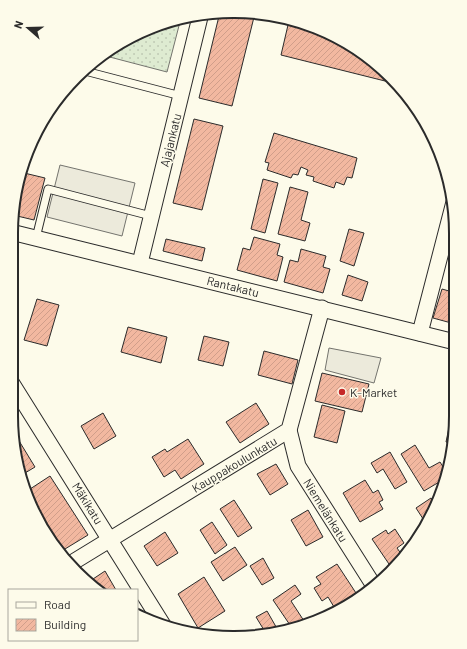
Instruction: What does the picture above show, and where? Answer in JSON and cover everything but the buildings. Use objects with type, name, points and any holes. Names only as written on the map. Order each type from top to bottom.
[{"type":"street","name":"Ajajankatu","points":[[140,263],[199,21]]},
{"type":"street","points":[[420,333],[449,221]]},
{"type":"street","name":"Rantakatu","points":[[18,234],[449,340]]},
{"type":"street","name":"Kauppakoulunkatu","points":[[74,561],[290,430],[322,308]]},
{"type":"street","name":"Mäkikatu","points":[[18,393],[159,618]]},
{"type":"street","name":"Niemelänkatu","points":[[290,430],[298,466],[371,582]]},
{"type":"lane","points":[[90,72],[181,96]]},
{"type":"lane","points":[[36,238],[48,190],[151,216]]},
{"type":"green space","points":[[179,25],[167,72],[110,57],[138,40],[164,29]]},
{"type":"shaded area","points":[[60,165],[135,183],[122,236],[47,217]]},
{"type":"shaded area","points":[[329,348],[381,358],[374,383],[325,370]]},
{"type":"place","name":"K-Market","points":[[342,392]]}]
